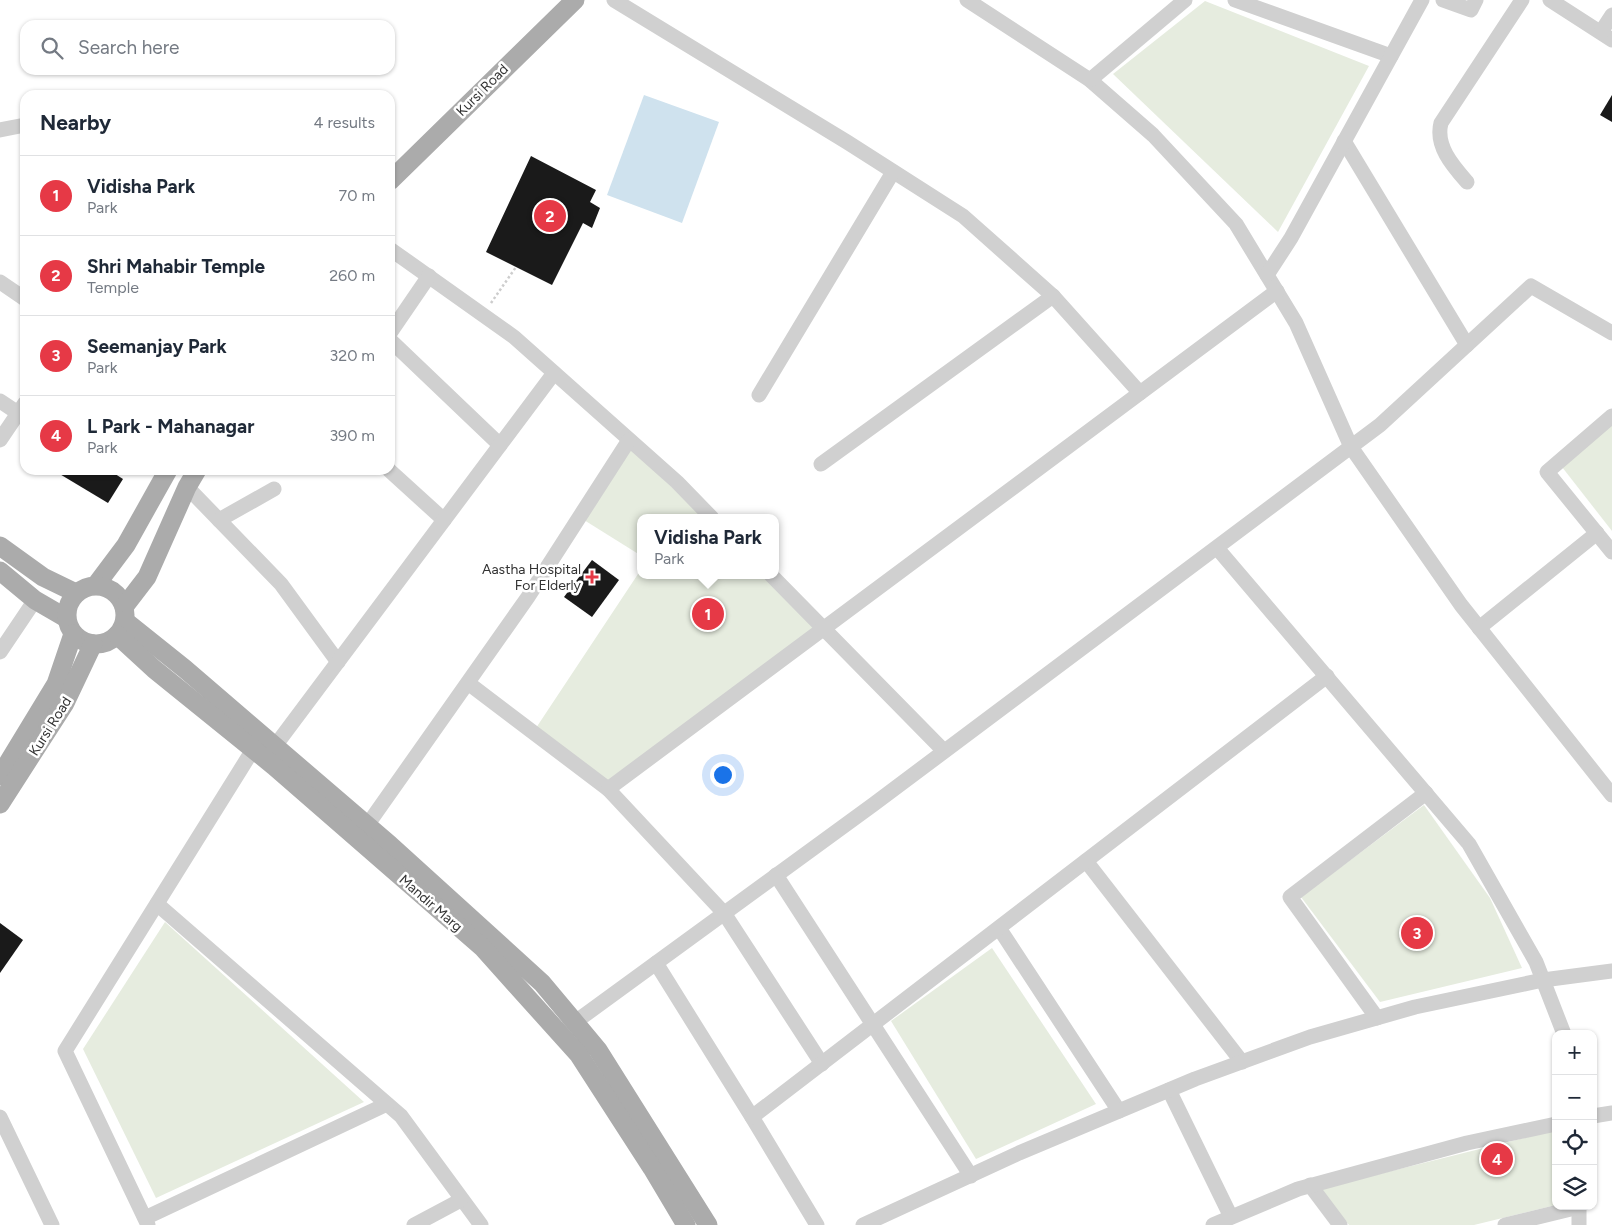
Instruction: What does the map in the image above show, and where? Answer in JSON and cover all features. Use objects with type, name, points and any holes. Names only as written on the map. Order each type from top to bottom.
[{"type":"main road","name":"Kursi Road","points":[[395,177],[575,0]]},
{"type":"main road","points":[[96,585],[126,545],[165,475]]},
{"type":"main road","points":[[0,571],[70,626],[79,639],[93,644],[106,642],[122,621],[147,577],[194,475]]},
{"type":"main road","points":[[0,546],[43,577],[76,593]]},
{"type":"main road","points":[[70,626],[67,609],[70,600],[76,593],[89,586],[96,585],[109,588],[118,596],[122,621],[185,669],[264,748],[542,983],[598,1050],[708,1225]]},
{"type":"main road","name":"Kursi Road","points":[[0,776],[56,684],[70,626]]},
{"type":"main road","name":"Kursi Road","points":[[0,804],[65,703],[93,644]]},
{"type":"main road","name":"Mandir Marg","points":[[362,832],[482,947],[579,1055],[652,1168],[686,1225]]},
{"type":"street","points":[[614,0],[963,216],[1053,296],[1140,393]]},
{"type":"street","points":[[967,0],[1090,80],[1153,135],[1236,224],[1296,323],[1351,447],[1460,605],[1612,795]]},
{"type":"street","points":[[1090,80],[1185,0]]},
{"type":"street","points":[[1235,0],[1391,56]]},
{"type":"street","points":[[1267,275],[1291,238],[1422,0]]},
{"type":"street","points":[[1443,0],[1471,10],[1476,0]]},
{"type":"street","points":[[1466,182],[1452,164],[1441,144],[1439,129],[1441,123],[1522,0]]},
{"type":"street","points":[[1550,0],[1606,36],[1612,15]]},
{"type":"street","points":[[0,130],[20,126]]},
{"type":"street","points":[[1344,141],[1466,345]]},
{"type":"street","points":[[759,394],[893,172]]},
{"type":"street","points":[[395,252],[514,337],[677,482],[708,514]]},
{"type":"street","points":[[395,326],[429,276]]},
{"type":"street","points":[[0,282],[20,295]]},
{"type":"street","points":[[559,1034],[944,751],[1380,425],[1532,286],[1612,333]]},
{"type":"street","points":[[608,788],[1277,291]]},
{"type":"street","points":[[821,464],[1053,296]]},
{"type":"street","points":[[395,345],[500,445]]},
{"type":"street","points":[[387,1104],[146,1221],[65,1051],[157,904],[264,748],[338,662],[554,373]]},
{"type":"street","points":[[0,400],[20,407]]},
{"type":"street","points":[[0,440],[20,411]]},
{"type":"street","points":[[1612,416],[1547,472],[1612,552]]},
{"type":"street","points":[[362,832],[528,597],[629,440]]},
{"type":"street","points":[[394,475],[444,520]]},
{"type":"street","points":[[187,487],[281,584],[338,662]]},
{"type":"street","points":[[219,520],[274,489]]},
{"type":"street","points":[[1479,628],[1597,533]]},
{"type":"street","points":[[1217,548],[1470,844],[1536,962],[1562,1030]]},
{"type":"street","points":[[775,579],[944,751]]},
{"type":"street","points":[[0,652],[35,600]]},
{"type":"street","points":[[752,1117],[1327,676]]},
{"type":"street","points":[[468,683],[608,788],[724,913],[822,1064]]},
{"type":"street","points":[[1377,1018],[1290,897],[1426,793]]},
{"type":"street","points":[[1086,861],[1242,1062]]},
{"type":"street","points":[[776,875],[971,1176]]},
{"type":"street","points":[[157,904],[401,1116],[481,1225]]},
{"type":"street","points":[[999,928],[1119,1111]]},
{"type":"street","points":[[656,963],[817,1225]]},
{"type":"street","points":[[863,1225],[1119,1111],[1310,1036],[1416,1007],[1543,980],[1612,971]]},
{"type":"street","points":[[1169,1090],[1232,1217]]},
{"type":"street","points":[[1597,1115],[1612,1113]]},
{"type":"street","points":[[0,1116],[52,1225]]},
{"type":"street","points":[[1213,1225],[1298,1189],[1467,1143],[1552,1125]]},
{"type":"street","points":[[1310,1186],[1340,1225]]},
{"type":"street","points":[[414,1225],[461,1200]]},
{"type":"street","points":[[1505,1225],[1567,1210]]},
{"type":"street","points":[[1579,1210],[1579,1225]]},
{"type":"path","points":[[482,314],[516,267]]},
{"type":"shaded area","points":[[1205,1],[1369,66],[1278,232],[1113,74]]},
{"type":"shaded area","points":[[1612,425],[1612,531],[1562,467]]},
{"type":"shaded area","points":[[630,448],[701,514],[637,514],[637,553],[584,520]]},
{"type":"shaded area","points":[[637,576],[637,579],[767,579],[818,628],[607,784],[536,728]]},
{"type":"shaded area","points":[[1424,805],[1490,898],[1522,968],[1380,1002],[1301,897]]},
{"type":"shaded area","points":[[165,922],[364,1102],[156,1198],[83,1049]]},
{"type":"shaded area","points":[[992,948],[1096,1104],[976,1159],[891,1021]]},
{"type":"shaded area","points":[[1552,1131],[1552,1206],[1474,1225],[1349,1225],[1319,1189]]},
{"type":"water","points":[[644,95],[719,122],[682,223],[607,195]]},
{"type":"building","points":[[1612,95],[1612,122],[1600,115]]},
{"type":"building","points":[[531,156],[596,190],[590,202],[600,208],[592,228],[583,223],[552,285],[486,252]]},
{"type":"building","points":[[61,475],[117,475],[123,479],[108,503]]},
{"type":"building","points":[[592,560],[619,580],[592,617],[564,597]]},
{"type":"building","points":[[0,923],[23,940],[0,973]]},
{"type":"place","name":"Shri Mahabir Temple","points":[[550,216]]},
{"type":"place","name":"Aastha Hospital For Elderly","points":[[592,577]]},
{"type":"place","name":"Vidisha Park","points":[[708,614]]},
{"type":"place","name":"Seemanjay Park","points":[[1417,933]]},
{"type":"place","name":"L Park - Mahanagar","points":[[1497,1159]]}]
